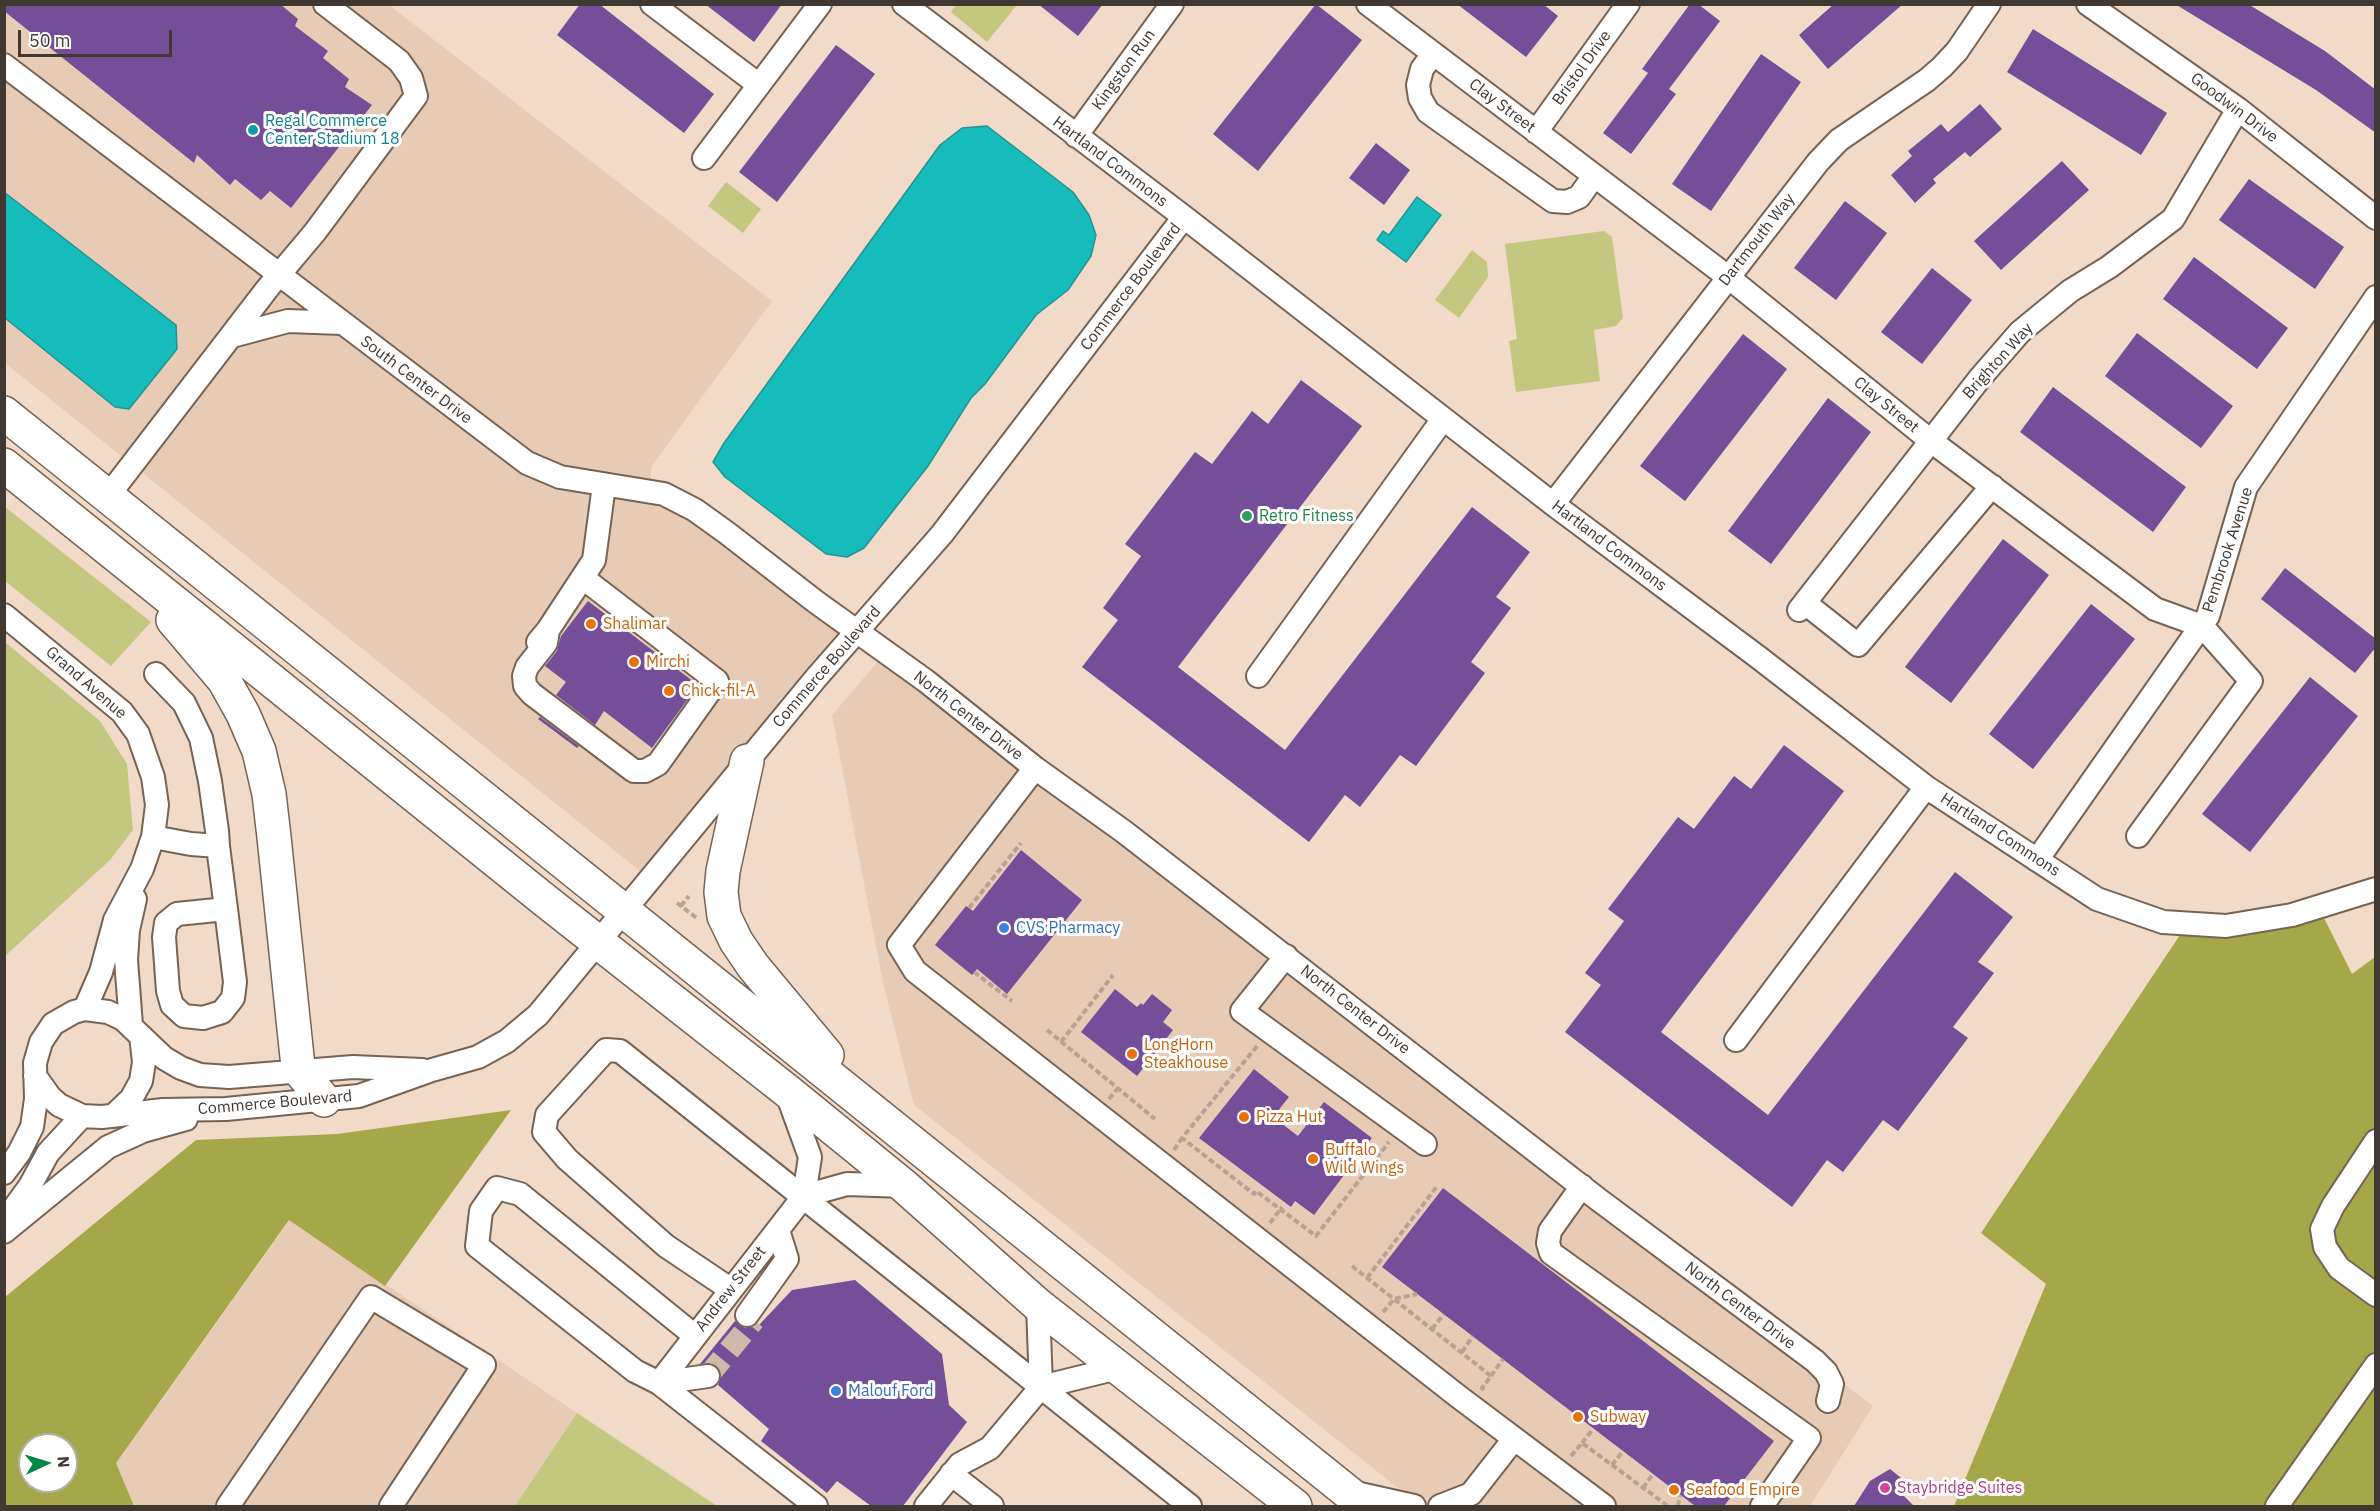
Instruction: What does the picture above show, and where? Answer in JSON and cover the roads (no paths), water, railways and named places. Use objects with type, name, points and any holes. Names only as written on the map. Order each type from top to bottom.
[{"type":"highway","points":[[4,413],[1355,1499]]},
{"type":"highway","points":[[4,465],[786,1090],[904,1186],[1038,1305],[1295,1506]]},
{"type":"highway","points":[[115,553],[224,680],[255,742],[272,813],[299,1070],[324,1100]]},
{"type":"highway","points":[[747,761],[723,871],[721,892],[724,916],[753,966],[875,1111]]},
{"type":"street","points":[[108,496],[315,232],[416,96],[411,78],[399,61],[325,4]]},
{"type":"street","points":[[652,4],[759,86]]},
{"type":"street","points":[[704,158],[820,4]]},
{"type":"street","name":"Hartland Commons","points":[[904,4],[1553,504],[1758,657],[1926,787],[2097,899],[2163,922],[2226,926],[2292,915],[2376,889]]},
{"type":"street","name":"Kingston Run","points":[[1076,136],[1172,4]]},
{"type":"street","name":"Clay Street","points":[[1368,4],[1728,277],[1931,441],[2155,609],[2202,626],[2251,681],[2138,836]]},
{"type":"street","name":"Bristol Drive","points":[[1536,132],[1628,4]]},
{"type":"street","name":"Dartmouth Way","points":[[1553,504],[1818,162],[1839,140],[1927,80],[1942,67],[1957,51],[1989,4]]},
{"type":"street","name":"Goodwin Drive","points":[[2088,4],[2238,109],[2376,218]]},
{"type":"street","points":[[1433,54],[1422,69],[1418,85],[1420,98],[1428,112],[1553,201],[1567,202],[1579,197],[1594,176]]},
{"type":"street","name":"South Center Drive","points":[[4,65],[527,463],[560,477],[651,491],[686,504],[857,632]]},
{"type":"street","name":"Brighton Way","points":[[1992,486],[1858,645],[1802,607],[1980,378],[2020,332],[2070,291],[2109,267],[2173,219],[2238,109]]},
{"type":"street","name":"Commerce Boulevard","points":[[113,1116],[163,1110],[226,1109],[359,1096],[432,1070],[478,1057],[507,1041],[538,1015],[747,761],[942,534],[1184,218]]},
{"type":"street","name":"Pembrook Avenue","points":[[2037,860],[2202,626],[2208,616],[2246,487],[2376,297]]},
{"type":"street","points":[[232,336],[288,321],[342,323]]},
{"type":"street","points":[[1258,676],[1443,419]]},
{"type":"street","points":[[583,579],[717,681],[658,764],[645,771],[634,771],[608,752],[588,752],[534,712],[522,701],[515,688],[514,674],[522,660],[548,630],[583,579],[596,553],[604,485]]},
{"type":"street","name":"Grand Avenue","points":[[4,615],[112,702],[131,722],[144,747],[153,777],[157,805],[153,837],[142,869],[126,945],[126,974],[136,1031]]},
{"type":"street","name":"North Center Drive","points":[[857,632],[926,681],[1035,768],[1123,831],[1582,1186],[1815,1361],[1826,1372],[1832,1384],[1828,1401]]},
{"type":"street","points":[[156,674],[184,703],[201,738],[210,781],[218,846],[226,909],[235,982],[233,998],[222,1012],[202,1017],[183,1016],[172,1005],[168,991],[164,937],[166,923],[177,915],[226,909]]},
{"type":"street","points":[[1035,768],[899,945],[915,971],[1514,1439],[1604,1506]]},
{"type":"street","points":[[1736,1040],[1926,787]]},
{"type":"street","points":[[153,837],[218,846]]},
{"type":"street","name":"Grand Avenue","points":[[85,1009],[101,972],[113,926],[142,869]]},
{"type":"street","points":[[1286,956],[1242,1011],[1425,1144]]},
{"type":"street","points":[[4,1173],[19,1153],[32,1127],[36,1099],[35,1076],[38,1052],[46,1033],[62,1018],[85,1009],[116,1015],[136,1031],[144,1062],[141,1082],[131,1099],[113,1116],[81,1116],[59,1105],[50,1097],[35,1076]]},
{"type":"street","name":"Commerce Boulevard","points":[[136,1031],[172,1063],[200,1075],[229,1077],[354,1067],[432,1070]]},
{"type":"street","points":[[730,1289],[666,1246],[567,1159],[544,1132],[547,1115],[606,1050],[620,1051],[1190,1506]]},
{"type":"street","name":"Andrew Street","points":[[659,1383],[804,1196],[810,1157],[786,1090]]},
{"type":"street","points":[[4,1232],[108,1147],[160,1126],[226,1109]]},
{"type":"street","points":[[4,1222],[20,1202],[48,1153],[81,1116]]},
{"type":"street","points":[[2376,1141],[2332,1206],[2322,1229],[2325,1247],[2338,1268],[2376,1295]]},
{"type":"street","points":[[804,1196],[847,1184],[904,1186]]},
{"type":"street","points":[[1582,1186],[1550,1231],[1548,1243],[1551,1253],[1809,1438],[1762,1506]]},
{"type":"street","points":[[695,1336],[520,1194],[497,1188],[481,1211],[477,1246],[635,1371],[659,1383],[816,1506]]},
{"type":"street","points":[[750,1318],[787,1259],[778,1230]]},
{"type":"street","points":[[228,1506],[371,1297],[484,1365],[392,1506]]},
{"type":"street","points":[[1038,1305],[1041,1387]]},
{"type":"street","points":[[2277,1506],[2376,1365]]},
{"type":"street","points":[[926,1506],[960,1464],[990,1448],[1041,1387],[1118,1368]]},
{"type":"street","points":[[659,1383],[705,1374]]},
{"type":"street","points":[[1440,1506],[1470,1500],[1514,1439]]},
{"type":"street","points":[[951,1474],[992,1506]]},
{"type":"street","points":[[1355,1499],[1414,1506]]},
{"type":"water","points":[[987,126],[1073,192],[1089,215],[1096,235],[1091,256],[1068,290],[1036,315],[985,384],[971,398],[928,466],[864,548],[847,557],[826,554],[725,477],[713,462],[724,443],[940,145],[962,128]]},
{"type":"water","points":[[4,192],[176,325],[177,349],[129,409],[115,407],[5,318]]},
{"type":"water","points":[[1417,197],[1441,215],[1406,262],[1377,240],[1383,231],[1389,235]]},
{"type":"tunnel","points":[[708,1376],[754,1320]]},
{"type":"place","name":"Regal Commerce Center Stadium 18","points":[[253,130]]},
{"type":"place","name":"Retro Fitness","points":[[1247,516]]},
{"type":"place","name":"Shalimar","points":[[591,624]]},
{"type":"place","name":"Mirchi","points":[[634,662]]},
{"type":"place","name":"Chick-fil-A","points":[[669,691]]},
{"type":"place","name":"CVS Pharmacy","points":[[1004,928]]},
{"type":"place","name":"LongHorn Steakhouse","points":[[1132,1054]]},
{"type":"place","name":"Pizza Hut","points":[[1244,1117]]},
{"type":"place","name":"Buffalo Wild Wings","points":[[1313,1159]]},
{"type":"place","name":"Malouf Ford","points":[[836,1391]]},
{"type":"place","name":"Subway","points":[[1578,1417]]},
{"type":"place","name":"Staybridge Suites","points":[[1885,1488]]},
{"type":"place","name":"Seafood Empire","points":[[1674,1490]]}]
